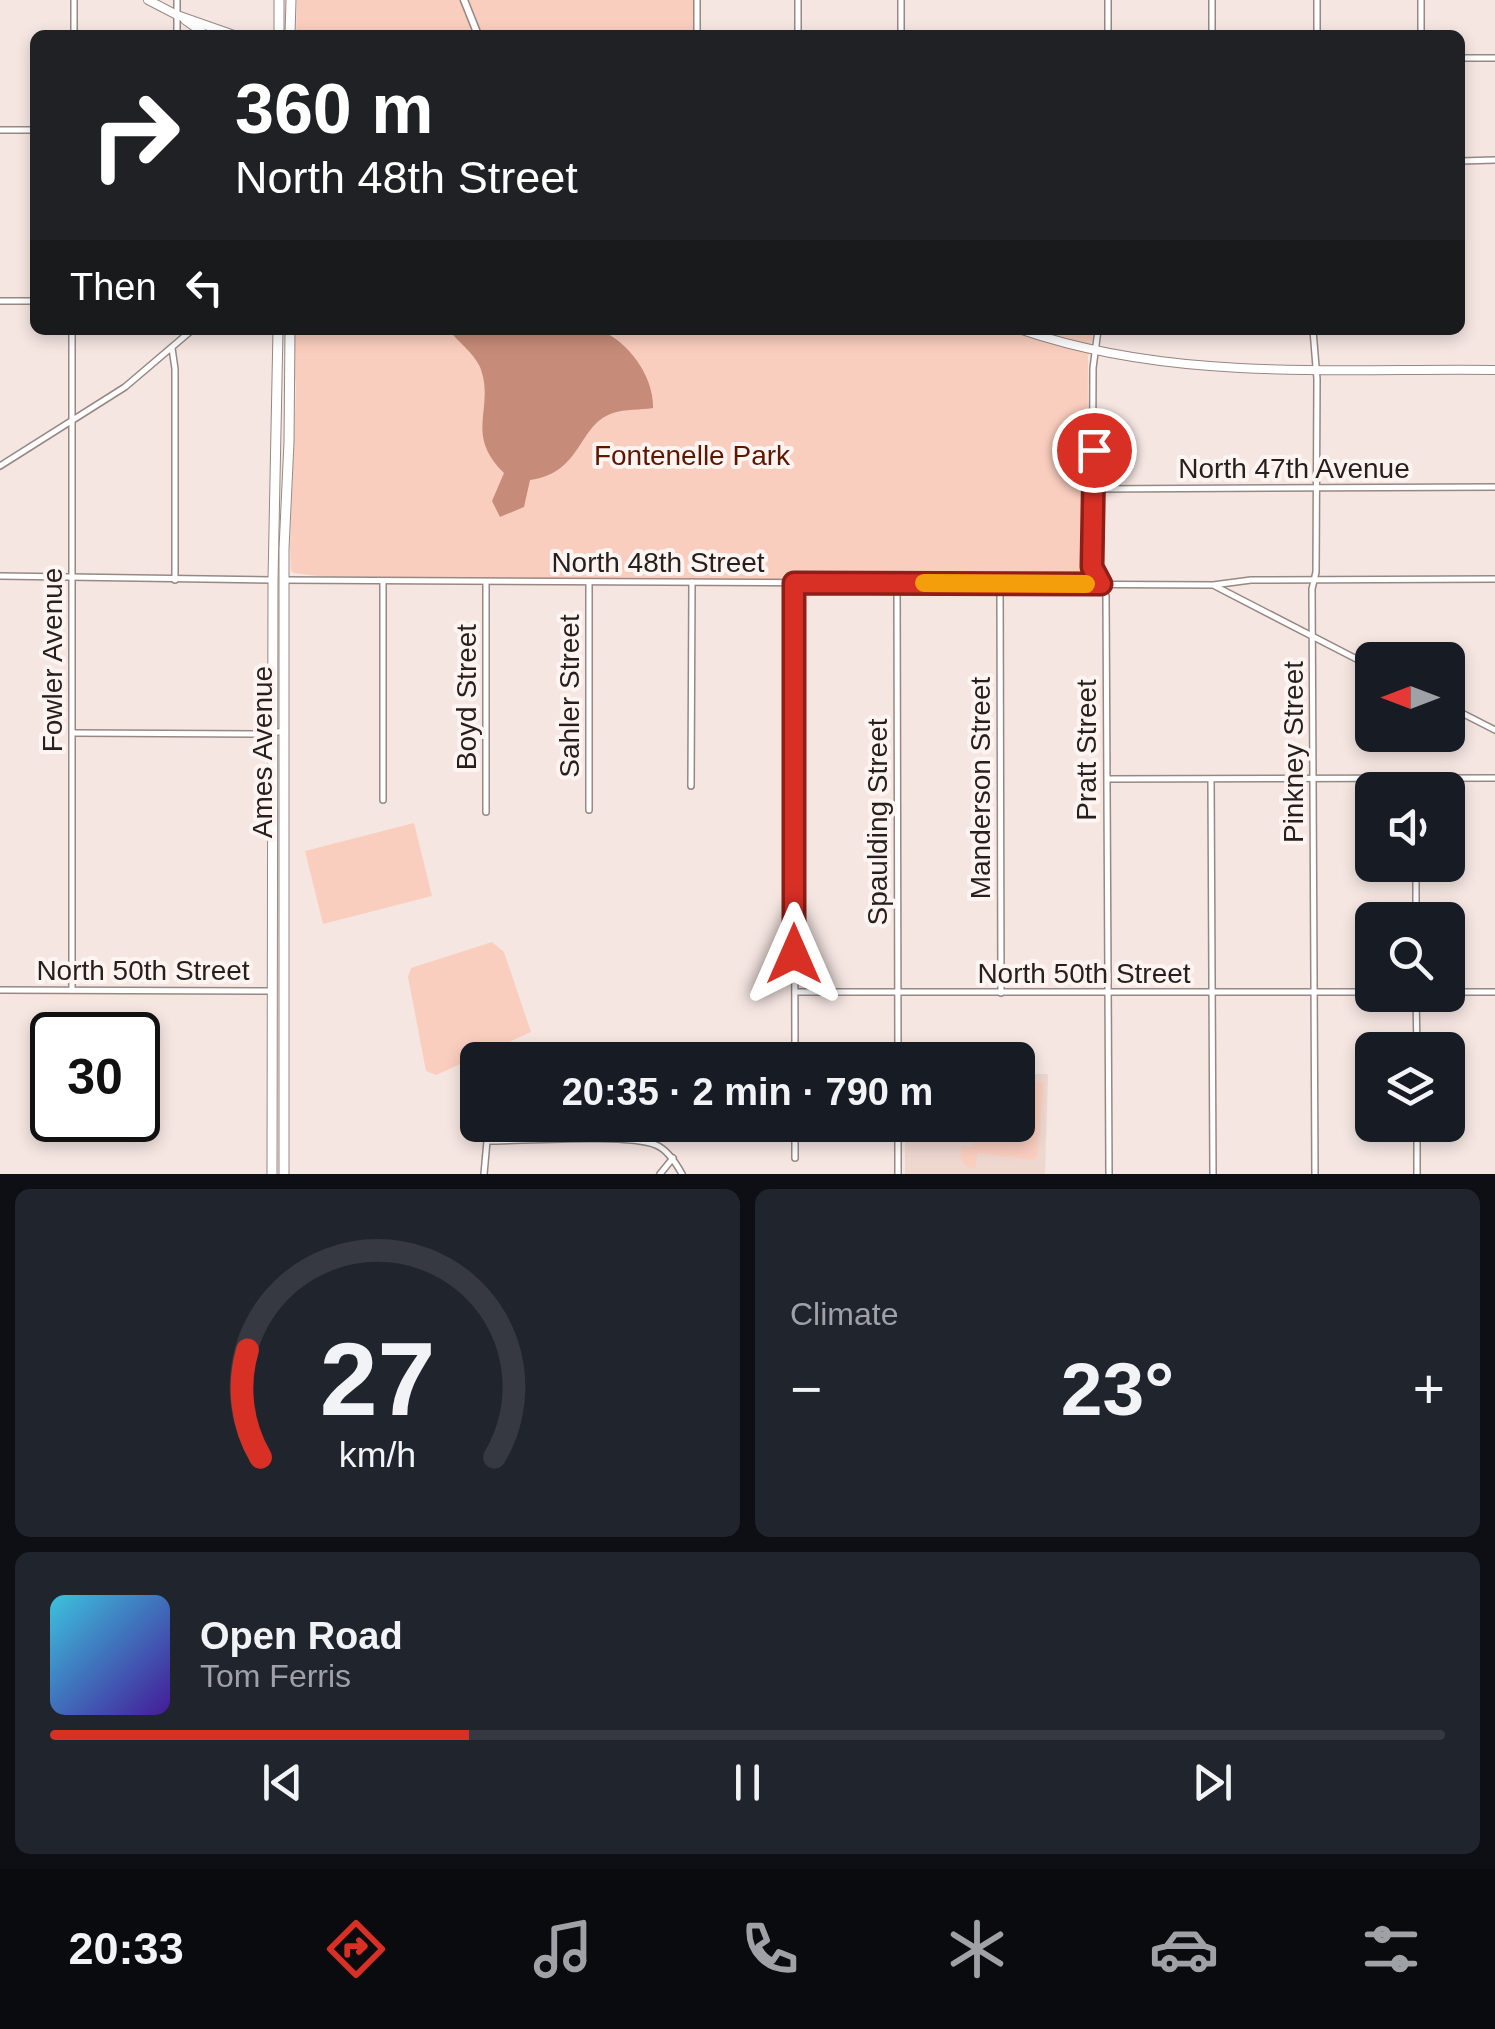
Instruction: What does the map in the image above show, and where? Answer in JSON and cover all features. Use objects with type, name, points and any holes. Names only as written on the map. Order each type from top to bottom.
[{"type":"main road","points":[[148,0],[199,30]]},
{"type":"main road","points":[[278,30],[280,0]]},
{"type":"main road","points":[[290,30],[291,0]]},
{"type":"main road","points":[[177,15],[220,30]]},
{"type":"main road","name":"Ames Avenue","points":[[278,335],[284,1174]]},
{"type":"main road","name":"Ames Avenue","points":[[278,580],[290,335]]},
{"type":"main road","points":[[1039,335],[1096,352],[1198,366],[1495,370]]},
{"type":"main road","name":"Ames Avenue","points":[[272,1174],[279,732]]},
{"type":"street","points":[[74,0],[74,30]]},
{"type":"street","points":[[177,0],[177,30]]},
{"type":"street","points":[[464,0],[476,30]]},
{"type":"street","points":[[697,0],[697,30]]},
{"type":"street","points":[[798,0],[798,30]]},
{"type":"street","points":[[901,30],[902,0]]},
{"type":"street","points":[[1108,0],[1108,30]]},
{"type":"street","points":[[1212,0],[1212,30]]},
{"type":"street","points":[[1316,0],[1316,30]]},
{"type":"street","points":[[1421,0],[1421,30]]},
{"type":"street","points":[[1465,58],[1495,58]]},
{"type":"street","points":[[0,130],[30,130]]},
{"type":"street","points":[[1465,161],[1495,160]]},
{"type":"street","points":[[0,300],[30,300]]},
{"type":"street","name":"Fowler Avenue","points":[[72,335],[72,990]]},
{"type":"street","points":[[0,466],[133,381],[186,335]]},
{"type":"street","name":"Pratt Street","points":[[1098,335],[1093,368],[1092,567],[1106,596],[1109,1174]]},
{"type":"street","name":"Pinkney Street","points":[[1313,335],[1315,1174]]},
{"type":"street","points":[[172,348],[175,580]]},
{"type":"street","name":"North 47th Avenue","points":[[1094,488],[1495,487]]},
{"type":"street","name":"North 48th Street","points":[[0,576],[383,582],[1212,585],[1251,580],[1495,579]]},
{"type":"street","points":[[383,582],[383,800]]},
{"type":"street","name":"Boyd Street","points":[[486,582],[486,812]]},
{"type":"street","name":"Sahler Street","points":[[589,582],[589,810]]},
{"type":"street","points":[[690,786],[692,582]]},
{"type":"street","points":[[794,583],[795,1042]]},
{"type":"street","name":"Spaulding Street","points":[[897,583],[898,1042]]},
{"type":"street","name":"Manderson Street","points":[[1000,583],[1000,992]]},
{"type":"street","points":[[1212,585],[1355,658]]},
{"type":"street","points":[[1465,715],[1495,730]]},
{"type":"street","points":[[72,733],[279,732]]},
{"type":"street","points":[[1465,778],[1495,778]]},
{"type":"street","points":[[1106,779],[1355,779]]},
{"type":"street","points":[[1211,779],[1213,1174]]},
{"type":"street","name":"North 50th Street","points":[[0,990],[285,991]]},
{"type":"street","name":"North 50th Street","points":[[795,992],[1355,992]]},
{"type":"street","points":[[1465,992],[1495,992]]},
{"type":"street","points":[[484,1174],[487,1141],[626,1140],[656,1144],[673,1158],[682,1174]]},
{"type":"street","points":[[795,1142],[795,1158]]},
{"type":"street","points":[[898,1142],[898,1174]]},
{"type":"street","points":[[1417,1142],[1418,1174]]},
{"type":"street","points":[[660,1174],[673,1158]]},
{"type":"shaded area","points":[[454,335],[609,335],[638,362],[649,384],[653,408],[618,412],[601,419],[560,468],[530,480],[524,507],[500,517],[492,501],[504,473],[485,445],[484,382],[474,357]]},
{"type":"shaded area","points":[[1035,1074],[1048,1074],[1045,1174],[905,1174],[905,1142],[1035,1142]]},
{"type":"green space","points":[[297,0],[693,0],[693,30],[296,30]]},
{"type":"green space","name":"Fontenelle Park","points":[[291,335],[1093,335],[1088,357],[1087,575],[1083,580],[332,578],[294,573],[290,546],[296,387]]},
{"type":"green space","points":[[414,823],[432,896],[323,924],[305,851]]},
{"type":"green space","points":[[492,942],[504,952],[531,1032],[509,1042],[460,1042],[460,1064],[436,1075],[426,1071],[408,977],[411,968]]},
{"type":"green space","points":[[1035,1082],[1044,1083],[1037,1157],[1032,1160],[978,1153],[975,1169],[967,1167],[960,1158],[962,1146],[973,1147],[974,1142],[1035,1142]]},
{"type":"slow traffic","points":[[924,583],[1086,584]]},
{"type":"route","points":[[794,954],[794,583],[1101,584],[1092,567],[1094,450]]}]
